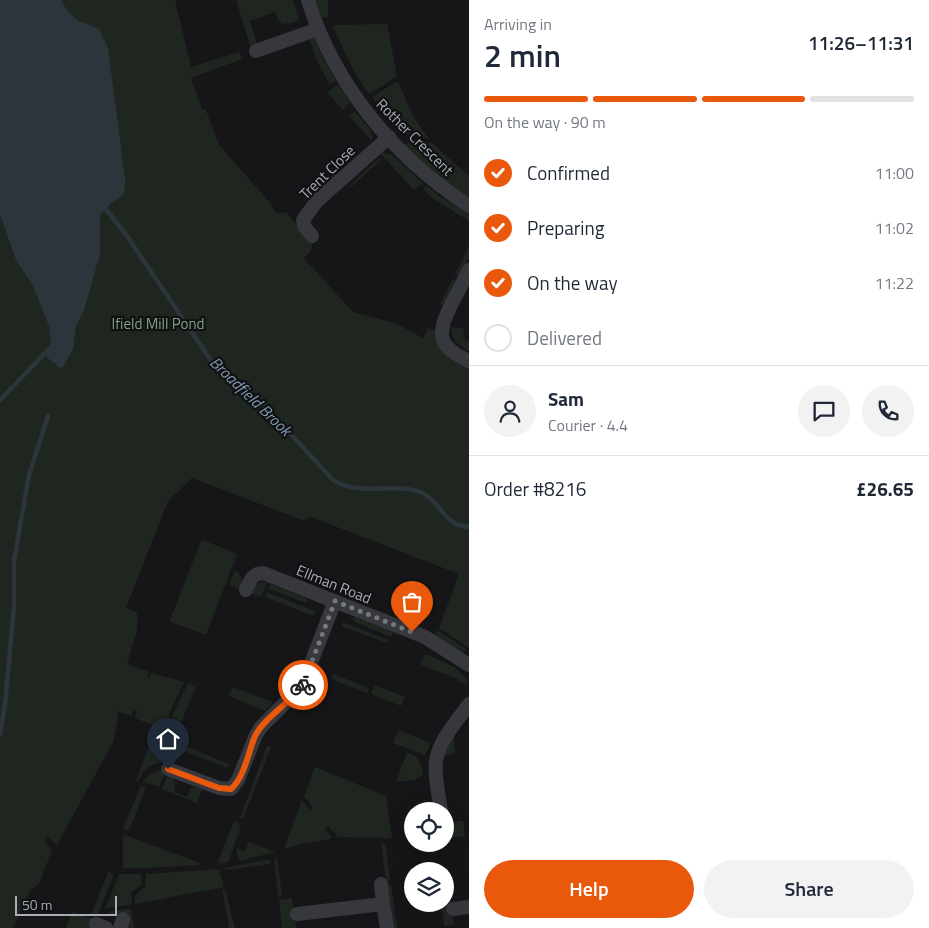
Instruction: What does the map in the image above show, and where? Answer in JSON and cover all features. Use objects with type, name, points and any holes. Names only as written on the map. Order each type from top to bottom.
[{"type":"street","name":"Rother Crescent","points":[[308,0],[318,29],[333,60],[364,109],[389,137],[436,183],[469,206]]},
{"type":"street","points":[[256,51],[318,29]]},
{"type":"street","name":"Trent Close","points":[[312,236],[304,226],[304,220],[317,201],[389,137]]},
{"type":"street","points":[[469,270],[445,317],[441,331],[448,348],[469,361]]},
{"type":"street","name":"Ellman Road","points":[[246,590],[251,578],[254,575],[263,573],[425,637],[469,665]]},
{"type":"street","points":[[168,769],[219,788],[231,789],[261,727],[302,686],[335,601]]},
{"type":"street","points":[[440,802],[436,762],[437,754],[440,746],[469,704]]},
{"type":"street","points":[[381,884],[387,928]]},
{"type":"street","points":[[297,914],[383,904]]},
{"type":"street","points":[[454,909],[469,906]]},
{"type":"green space","name":"Ifield Mill Pond","points":[[0,0],[175,0],[191,67],[239,52],[242,59],[191,78],[202,109],[206,110],[219,145],[272,205],[276,213],[286,212],[312,243],[311,251],[304,258],[353,312],[395,323],[423,338],[428,328],[437,332],[469,367],[469,648],[439,628],[459,574],[311,517],[302,520],[192,478],[168,501],[126,608],[137,612],[137,631],[127,664],[149,672],[147,677],[149,678],[151,673],[184,682],[169,714],[168,721],[171,733],[135,718],[137,710],[131,716],[117,711],[118,720],[113,742],[57,845],[47,836],[44,840],[52,850],[39,884],[30,891],[13,928],[0,928]]},
{"type":"green space","points":[[236,0],[293,0],[299,19],[293,23],[283,24],[279,21],[275,12],[250,21],[258,46],[251,49]]},
{"type":"green space","points":[[315,0],[328,0],[328,17],[321,18]]},
{"type":"green space","points":[[387,24],[397,76],[371,93],[368,93],[353,69],[332,25]]},
{"type":"green space","points":[[314,37],[336,81],[330,85],[316,59],[309,38]]},
{"type":"green space","points":[[398,81],[412,114],[430,139],[400,132],[372,97]]},
{"type":"green space","points":[[338,84],[350,102],[343,110],[328,93]]},
{"type":"green space","points":[[355,111],[370,129],[372,141],[349,116]]},
{"type":"green space","points":[[413,139],[432,143],[469,176],[469,199],[434,175],[404,145]]},
{"type":"green space","points":[[380,153],[392,155],[423,183],[414,190]]},
{"type":"green space","points":[[378,159],[382,159],[349,189],[355,180]]},
{"type":"green space","points":[[340,172],[312,198],[305,196],[326,178]]},
{"type":"green space","points":[[426,185],[439,196],[469,214],[469,221],[435,200],[423,189]]},
{"type":"green space","points":[[469,245],[469,257],[459,277],[455,275]]},
{"type":"green space","points":[[453,278],[457,281],[445,306],[440,304]]},
{"type":"green space","points":[[451,327],[463,328],[465,341],[469,341],[469,351],[456,342],[452,335]]},
{"type":"green space","points":[[203,540],[237,554],[206,635],[170,620]]},
{"type":"green space","points":[[235,571],[242,578],[240,589],[229,585]]},
{"type":"green space","points":[[260,582],[267,583],[261,597],[252,594],[255,586]]},
{"type":"green space","points":[[270,584],[308,599],[306,603],[269,589]]},
{"type":"green space","points":[[267,592],[315,611],[313,616],[265,597]]},
{"type":"green space","points":[[353,618],[393,632],[391,637],[357,623]]},
{"type":"green space","points":[[343,622],[388,640],[387,643],[341,626]]},
{"type":"green space","points":[[437,630],[466,649],[463,654],[434,635]]},
{"type":"green space","points":[[425,654],[455,667],[467,680],[467,685],[458,679],[421,665]]},
{"type":"green space","points":[[333,674],[369,688],[367,693],[331,679]]},
{"type":"green space","points":[[188,683],[196,686],[176,735],[172,716]]},
{"type":"green space","points":[[374,685],[405,697],[401,706],[371,694]]},
{"type":"green space","points":[[233,687],[273,702],[265,711],[229,696]]},
{"type":"green space","points":[[155,730],[173,740],[174,748],[171,760],[167,764],[151,765],[136,781]]},
{"type":"green space","points":[[398,730],[431,743],[425,755],[393,743]]},
{"type":"green space","points":[[454,735],[455,754],[445,755],[443,753]]},
{"type":"green space","points":[[180,744],[229,764],[228,768],[178,749]]},
{"type":"green space","points":[[267,746],[271,747],[243,819],[240,818]]},
{"type":"green space","points":[[407,752],[419,760],[423,774],[415,780],[396,782]]},
{"type":"green space","points":[[315,767],[386,796],[392,838],[338,837],[328,826],[325,829],[332,837],[330,839],[284,849],[302,800],[310,810],[313,808],[304,796]]},
{"type":"green space","points":[[158,771],[165,773],[159,787],[143,782],[148,776]]},
{"type":"green space","points":[[168,774],[175,782],[174,792],[187,797],[191,788],[202,789],[197,803],[162,789]]},
{"type":"green space","points":[[141,785],[146,787],[129,831],[123,829]]},
{"type":"green space","points":[[234,821],[239,824],[240,828],[229,861],[220,864],[218,862]]},
{"type":"green space","points":[[463,821],[465,836],[454,838],[454,823]]},
{"type":"green space","points":[[125,835],[200,863],[199,865],[123,868],[123,836]]},
{"type":"green space","points":[[249,842],[275,852],[239,861],[236,848],[245,851]]},
{"type":"green space","points":[[381,843],[386,846],[390,881],[386,881]]},
{"type":"green space","points":[[277,857],[282,895],[278,896],[274,859]]},
{"type":"green space","points":[[270,859],[270,864],[224,870],[225,868]]},
{"type":"green space","points":[[219,869],[224,887],[135,904],[135,895],[145,887],[146,874]]},
{"type":"green space","points":[[108,872],[114,874],[97,917],[91,915]]},
{"type":"green space","points":[[119,874],[141,874],[142,884],[131,893],[132,904],[105,909]]},
{"type":"green space","points":[[391,884],[397,928],[393,928],[387,885]]},
{"type":"green space","points":[[222,890],[225,890],[235,928],[229,928]]},
{"type":"green space","points":[[292,898],[296,928],[282,928],[279,900]]},
{"type":"green space","points":[[131,909],[134,928],[126,928],[129,920],[107,912]]},
{"type":"green space","points":[[72,912],[95,920],[92,928],[66,928]]},
{"type":"green space","points":[[442,912],[452,912],[454,925],[444,926]]},
{"type":"shaded area","points":[[0,0],[61,0],[68,12],[77,20],[99,29],[108,48],[125,189],[122,196],[110,204],[101,214],[100,254],[84,310],[76,326],[73,349],[63,367],[59,368],[46,357],[51,342],[49,326],[33,286],[16,260],[0,214]]},
{"type":"waterway","name":"Broadfield Brook","points":[[105,208],[127,236],[212,362],[232,382],[261,402],[333,480],[353,488],[399,488],[420,492],[433,501],[453,522],[460,526],[469,527]]},
{"type":"waterway","points":[[0,400],[49,349]]},
{"type":"waterway","points":[[0,734],[5,705],[14,606],[14,561],[29,475],[48,416]]},
{"type":"way so far","points":[[303,685],[335,601],[412,632]]},
{"type":"route","points":[[168,769],[219,788],[231,789],[238,780],[261,727],[303,685]]}]
